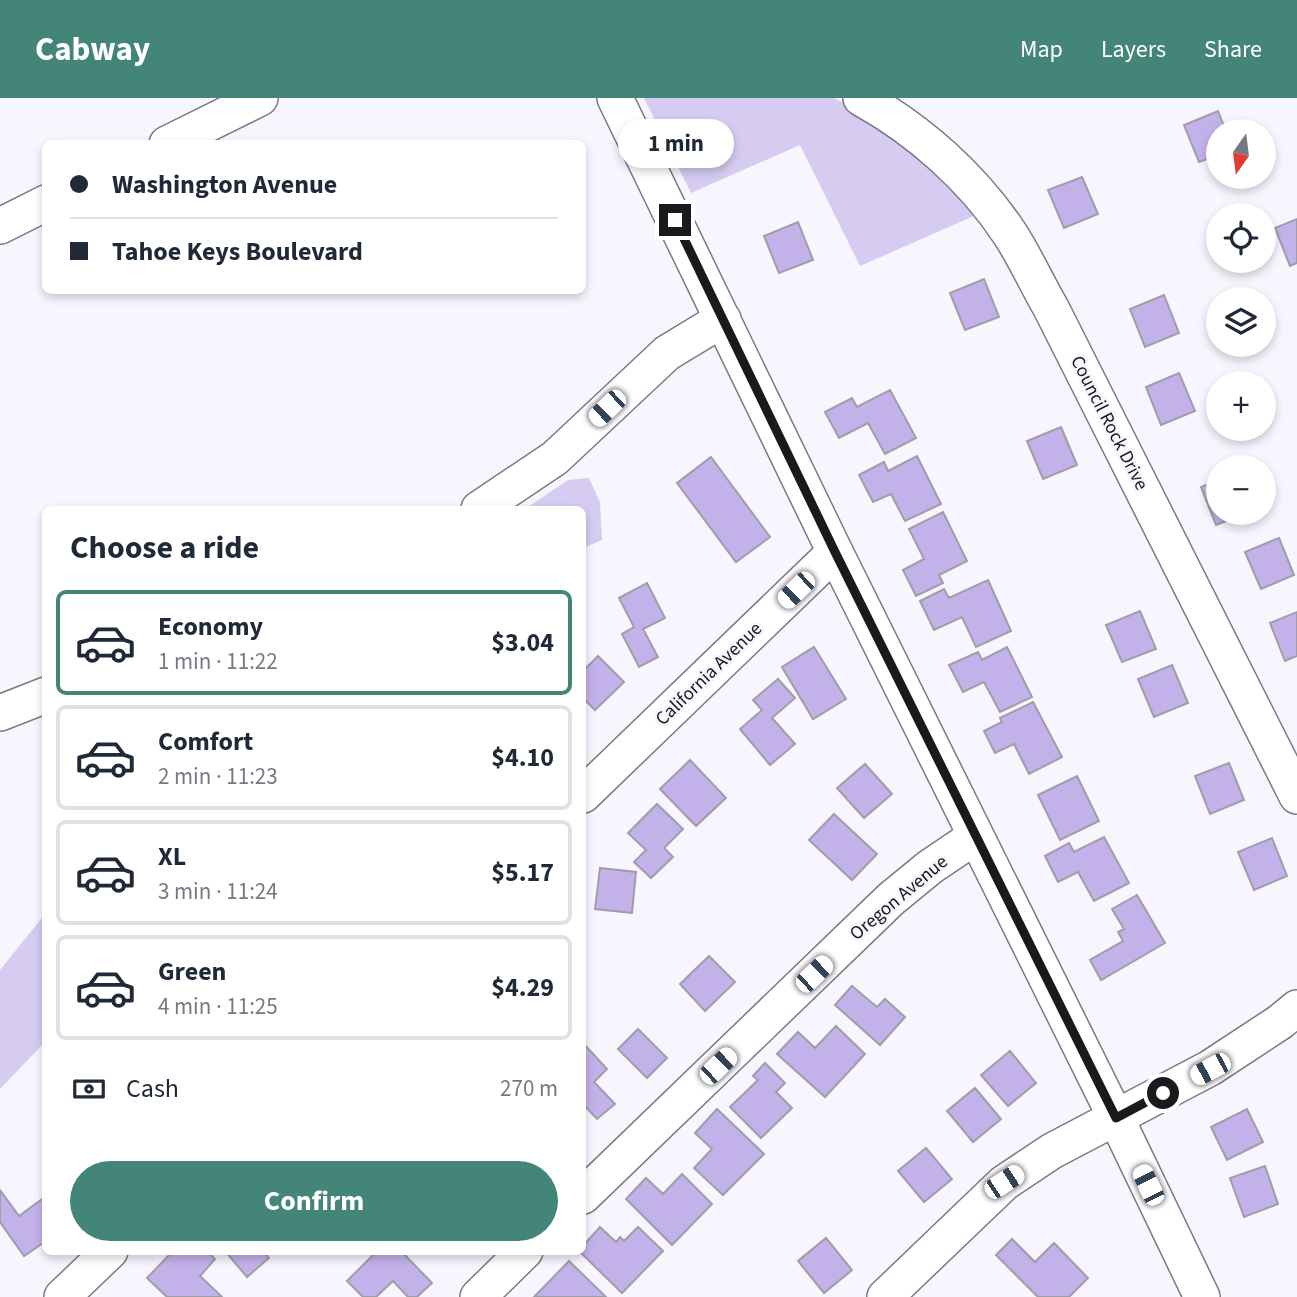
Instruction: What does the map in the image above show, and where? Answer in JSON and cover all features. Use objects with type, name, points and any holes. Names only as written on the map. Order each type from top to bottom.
[{"type":"street","points":[[175,140],[260,98]]},
{"type":"street","points":[[615,98],[1202,1297]]},
{"type":"street","name":"Council Rock Drive","points":[[860,98],[920,137],[974,187],[1010,234],[1051,308],[1297,796]]},
{"type":"street","points":[[0,226],[42,205]]},
{"type":"street","points":[[483,506],[555,458],[667,353],[723,319]]},
{"type":"street","name":"California Avenue","points":[[586,792],[835,552]]},
{"type":"street","points":[[0,713],[42,697]]},
{"type":"street","name":"Oregon Avenue","points":[[586,1193],[891,900],[930,867],[976,836]]},
{"type":"street","points":[[885,1297],[1004,1182],[1052,1151],[1210,1069],[1297,1008]]},
{"type":"street","points":[[62,1297],[106,1255]]},
{"type":"street","points":[[478,1297],[521,1255]]},
{"type":"shaded area","points":[[644,98],[834,98],[874,122],[912,150],[983,212],[860,266],[800,145],[691,193]]},
{"type":"shaded area","points":[[589,478],[600,502],[602,540],[586,547],[586,506],[529,506],[568,480]]},
{"type":"shaded area","points":[[42,918],[42,1045],[0,1089],[0,970]]},
{"type":"building","points":[[1218,111],[1221,119],[1206,119],[1206,159],[1199,162],[1184,125]]},
{"type":"building","points":[[1082,177],[1098,214],[1064,228],[1048,190]]},
{"type":"building","points":[[1297,219],[1297,263],[1290,266],[1276,228]]},
{"type":"building","points":[[798,222],[813,260],[779,273],[764,236]]},
{"type":"building","points":[[984,279],[999,317],[965,330],[950,293]]},
{"type":"building","points":[[1164,295],[1179,333],[1145,347],[1130,309]]},
{"type":"building","points":[[1179,373],[1195,411],[1161,425],[1146,387]]},
{"type":"building","points":[[890,390],[916,438],[885,454],[868,423],[839,438],[825,412],[852,398],[857,407]]},
{"type":"building","points":[[1061,427],[1077,465],[1043,479],[1027,441]]},
{"type":"building","points":[[917,456],[941,504],[905,521],[891,494],[873,502],[859,475],[884,462],[888,471]]},
{"type":"building","points":[[711,457],[770,537],[736,562],[677,483]]},
{"type":"building","points":[[1206,485],[1206,500],[1201,487]]},
{"type":"building","points":[[943,512],[967,561],[939,575],[943,583],[916,596],[903,570],[924,559],[909,529]]},
{"type":"building","points":[[1279,538],[1294,575],[1261,589],[1245,552]]},
{"type":"building","points":[[988,580],[1011,631],[976,647],[962,617],[934,630],[920,601],[944,589],[949,598]]},
{"type":"building","points":[[647,583],[665,618],[643,629],[658,657],[639,667],[622,634],[634,627],[619,598]]},
{"type":"building","points":[[1140,611],[1156,649],[1122,662],[1106,625]]},
{"type":"building","points":[[1297,612],[1297,656],[1285,661],[1270,623]]},
{"type":"building","points":[[814,647],[846,699],[813,719],[782,667]]},
{"type":"building","points":[[1007,647],[1032,697],[1000,712],[984,682],[963,692],[949,665],[978,652],[982,660]]},
{"type":"building","points":[[598,656],[624,682],[595,710],[586,701],[586,668]]},
{"type":"building","points":[[1172,665],[1188,703],[1154,717],[1138,679]]},
{"type":"building","points":[[778,679],[795,698],[772,718],[795,744],[770,765],[740,729],[762,710],[753,700]]},
{"type":"building","points":[[1033,702],[1062,757],[1029,774],[1014,744],[995,753],[984,731],[1002,722],[1000,718]]},
{"type":"building","points":[[690,760],[726,798],[696,826],[660,789]]},
{"type":"building","points":[[1229,763],[1244,800],[1210,814],[1195,776]]},
{"type":"building","points":[[865,764],[892,794],[864,818],[837,788]]},
{"type":"building","points":[[1077,776],[1099,821],[1060,840],[1038,795]]},
{"type":"building","points":[[657,804],[683,829],[664,848],[673,857],[651,878],[634,862],[646,850],[628,833]]},
{"type":"building","points":[[834,814],[877,854],[852,880],[809,840]]},
{"type":"building","points":[[1104,837],[1129,883],[1094,901],[1078,872],[1058,882],[1045,856],[1069,843],[1074,852]]},
{"type":"building","points":[[1272,838],[1287,876],[1254,890],[1238,852]]},
{"type":"building","points":[[600,868],[636,872],[632,913],[595,909]]},
{"type":"building","points":[[1137,895],[1165,943],[1101,980],[1090,960],[1123,941],[1118,932],[1124,929],[1112,909]]},
{"type":"building","points":[[709,956],[735,982],[705,1011],[680,984]]},
{"type":"building","points":[[852,986],[877,1007],[885,999],[905,1017],[880,1045],[835,1005]]},
{"type":"building","points":[[836,1026],[865,1054],[825,1097],[777,1054],[798,1032],[815,1048]]},
{"type":"building","points":[[638,1029],[667,1058],[647,1078],[618,1049]]},
{"type":"building","points":[[586,1046],[607,1069],[594,1082],[615,1104],[597,1119],[586,1107]]},
{"type":"building","points":[[1010,1051],[1036,1083],[1008,1106],[981,1075]]},
{"type":"building","points":[[765,1063],[785,1083],[776,1092],[792,1108],[761,1138],[730,1107],[758,1080],[753,1076]]},
{"type":"building","points":[[975,1088],[1001,1119],[973,1142],[947,1111]]},
{"type":"building","points":[[717,1109],[764,1154],[723,1195],[694,1168],[712,1149],[695,1133]]},
{"type":"building","points":[[1247,1109],[1263,1142],[1227,1160],[1211,1127]]},
{"type":"building","points":[[926,1148],[952,1179],[924,1202],[898,1171]]},
{"type":"building","points":[[1265,1166],[1278,1204],[1244,1217],[1230,1178]]},
{"type":"building","points":[[682,1174],[712,1204],[672,1245],[626,1199],[646,1178],[663,1194]]},
{"type":"building","points":[[0,1190],[19,1216],[42,1199],[42,1244],[24,1256],[0,1222]]},
{"type":"building","points":[[600,1227],[616,1242],[620,1237],[624,1241],[638,1227],[663,1251],[622,1293],[583,1255],[586,1255],[586,1243]]},
{"type":"building","points":[[826,1238],[852,1270],[824,1293],[798,1261]]},
{"type":"building","points":[[1012,1239],[1035,1262],[1054,1243],[1088,1278],[1069,1297],[1038,1297],[996,1255]]},
{"type":"building","points":[[169,1255],[211,1255],[215,1259],[200,1276],[222,1297],[167,1297],[147,1278]]},
{"type":"building","points":[[228,1255],[266,1255],[269,1258],[247,1277]]},
{"type":"building","points":[[373,1255],[405,1255],[432,1283],[417,1297],[408,1297],[393,1281],[376,1297],[363,1297],[347,1281]]},
{"type":"building","points":[[569,1261],[606,1297],[534,1297]]},
{"type":"route","points":[[675,220],[835,552],[1116,1118],[1163,1093]]}]
